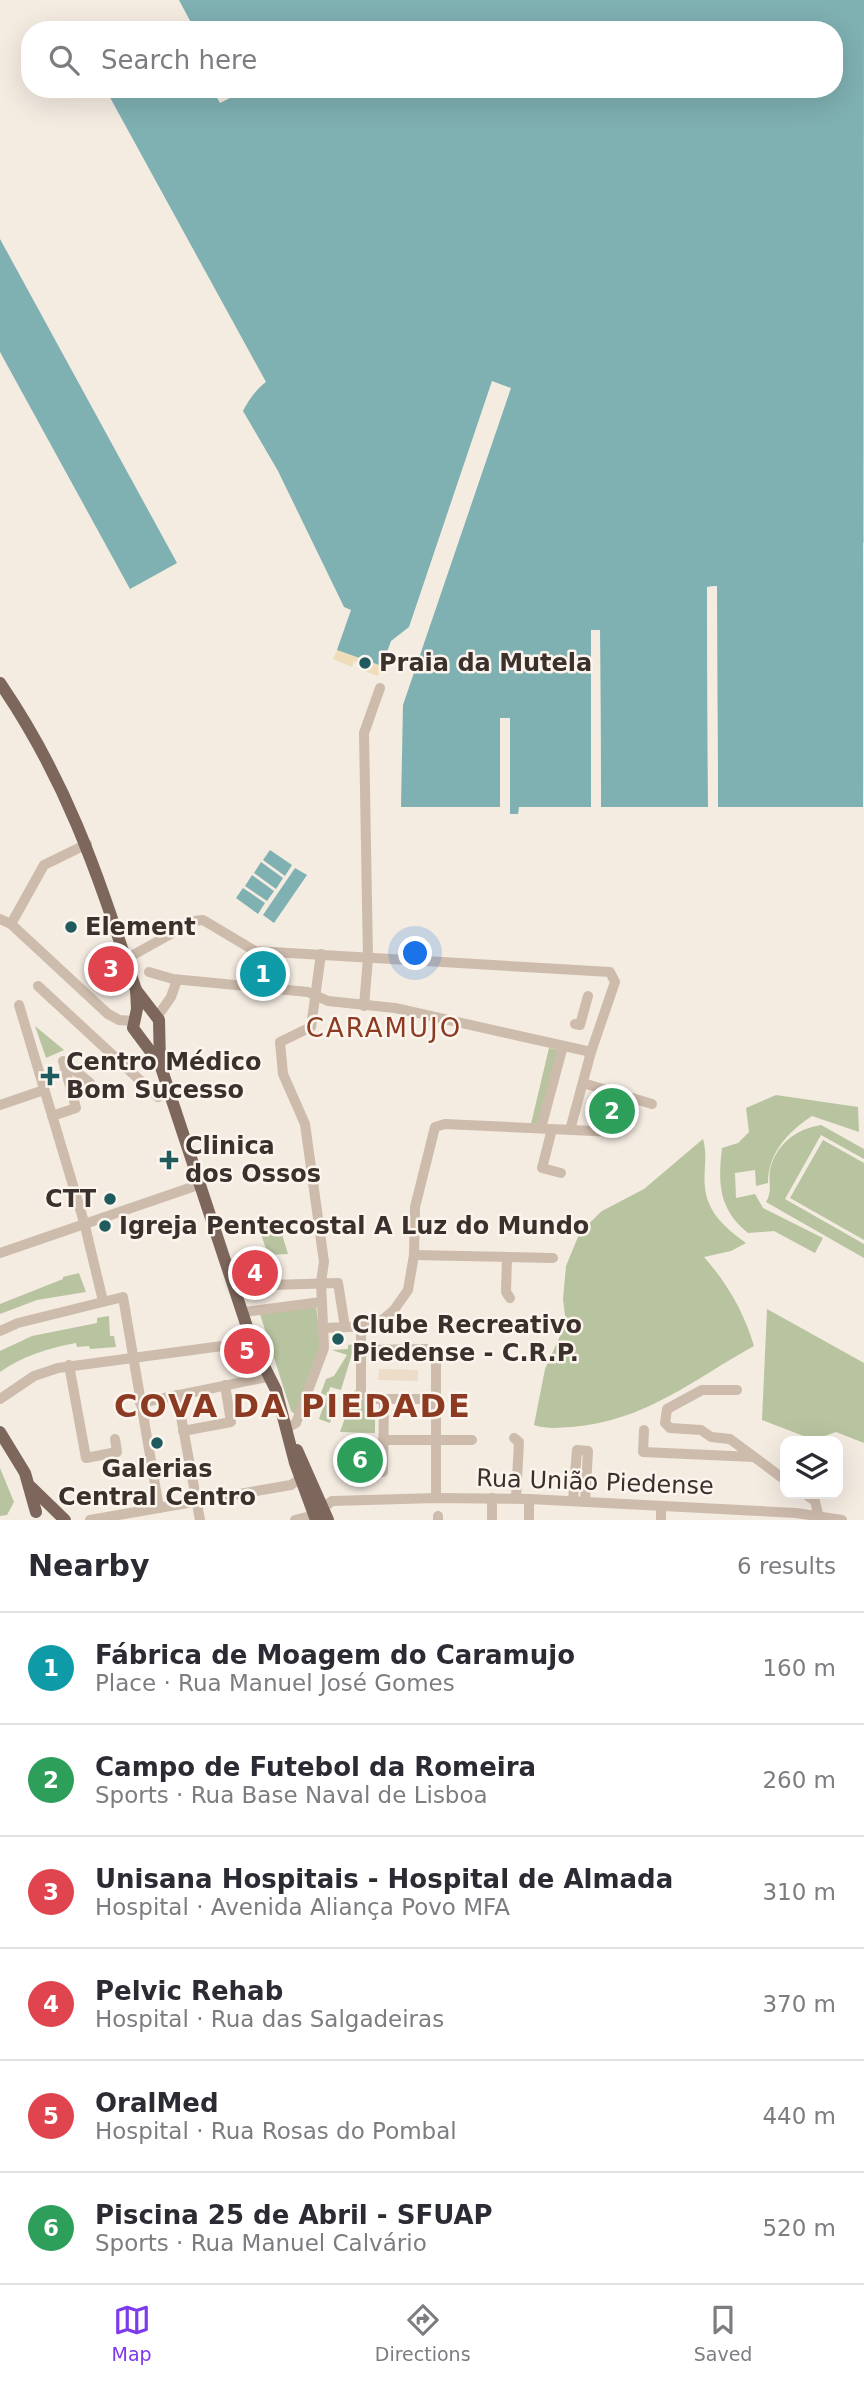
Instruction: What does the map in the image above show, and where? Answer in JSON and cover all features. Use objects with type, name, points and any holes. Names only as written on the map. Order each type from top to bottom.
[{"type":"main road","points":[[0,683],[43,751],[87,844],[136,990],[156,1016],[160,1064],[267,1377],[268,1392],[279,1409],[320,1516]]},
{"type":"main road","points":[[136,990],[136,1035],[160,1064]]},
{"type":"main road","points":[[134,1019],[143,1012],[156,1016]]},
{"type":"main road","points":[[136,1035],[150,1038],[158,1030]]},
{"type":"main road","points":[[0,1433],[20,1461],[31,1487],[33,1517]]},
{"type":"main road","points":[[31,1487],[65,1520]]},
{"type":"main road","points":[[33,1517],[44,1507],[55,1508]]},
{"type":"street","points":[[364,1006],[368,958],[364,733],[380,688]]},
{"type":"street","points":[[11,924],[44,865],[87,844]]},
{"type":"street","points":[[0,919],[11,924],[108,1014],[119,1020],[134,1019]]},
{"type":"street","points":[[126,959],[194,921],[214,924],[255,951],[608,972],[614,975],[615,982],[591,1052],[570,1130]]},
{"type":"street","points":[[288,1433],[304,1406],[324,1348],[321,1282],[324,1262],[305,1124],[284,1074],[279,1048],[280,1042],[311,1027],[321,954]]},
{"type":"street","points":[[149,972],[177,980],[308,992],[328,1001],[395,1008],[591,1052]]},
{"type":"street","points":[[156,1016],[171,997],[177,980]]},
{"type":"street","points":[[37,986],[158,1097],[170,1091]]},
{"type":"street","points":[[588,996],[578,1023],[600,1025]]},
{"type":"street","points":[[19,1005],[84,1222],[103,1301]]},
{"type":"street","points":[[561,1173],[542,1168],[563,1046]]},
{"type":"street","points":[[583,1083],[652,1104]]},
{"type":"street","points":[[52,1116],[76,1108],[71,1089]]},
{"type":"street","points":[[0,1105],[44,1090]]},
{"type":"street","points":[[323,1328],[375,1325],[383,1321],[404,1298],[414,1255],[415,1207],[433,1129],[442,1124],[615,1132]]},
{"type":"street","points":[[0,1253],[201,1184]]},
{"type":"street","points":[[414,1255],[553,1258]]},
{"type":"street","points":[[507,1257],[506,1292],[510,1298]]},
{"type":"street","points":[[236,1286],[338,1283],[345,1327]]},
{"type":"street","points":[[0,1331],[18,1322],[122,1297],[159,1508]]},
{"type":"street","points":[[244,1312],[321,1302]]},
{"type":"street","points":[[361,1326],[361,1394],[367,1399],[436,1399]]},
{"type":"street","points":[[0,1399],[34,1376],[69,1365],[256,1345]]},
{"type":"street","points":[[362,1350],[426,1349],[432,1352],[436,1359],[436,1498]]},
{"type":"street","points":[[69,1365],[86,1458],[117,1452],[115,1439]]},
{"type":"street","points":[[140,1403],[267,1377]]},
{"type":"street","points":[[183,1431],[231,1422],[225,1385]]},
{"type":"street","points":[[737,1390],[702,1390],[665,1412],[668,1427],[701,1430],[712,1437],[730,1439],[780,1475]]},
{"type":"street","points":[[177,1395],[200,1520]]},
{"type":"street","points":[[383,1472],[384,1399]]},
{"type":"street","points":[[644,1430],[643,1452],[755,1457]]},
{"type":"street","points":[[514,1438],[519,1443],[516,1499]]},
{"type":"street","points":[[383,1440],[472,1440]]},
{"type":"street","points":[[573,1501],[577,1450],[588,1451],[585,1502]]},
{"type":"street","points":[[90,1520],[291,1485],[304,1476]]},
{"type":"street","name":"Rua União Piedense","points":[[295,1520],[320,1516],[332,1501],[436,1498],[573,1501],[818,1514],[836,1519]]},
{"type":"street","points":[[492,1499],[492,1520]]},
{"type":"street","points":[[529,1499],[529,1520]]},
{"type":"street","points":[[811,1499],[815,1502],[818,1514]]},
{"type":"street","points":[[661,1506],[661,1520]]},
{"type":"green space","points":[[35,1026],[64,1050],[46,1058]]},
{"type":"green space","points":[[549,1048],[558,1050],[538,1124],[531,1124]]},
{"type":"green space","points":[[776,1095],[858,1107],[859,1132],[812,1116],[795,1129],[776,1153],[768,1183],[756,1186],[755,1170],[735,1173],[736,1198],[755,1194],[763,1208],[823,1238],[815,1253],[774,1231],[748,1233],[731,1214],[722,1194],[722,1148],[738,1143],[749,1132],[746,1108]]},
{"type":"green space","points":[[596,1096],[633,1107],[627,1126],[590,1115]]},
{"type":"green space","points":[[821,1125],[864,1149],[864,1159],[821,1135],[785,1199],[864,1244],[864,1258],[766,1202],[770,1190],[770,1170],[782,1145],[795,1134]]},
{"type":"green space","points":[[703,1139],[705,1188],[710,1206],[725,1226],[746,1243],[731,1251],[704,1257],[734,1298],[754,1346],[667,1397],[623,1417],[571,1427],[548,1428],[534,1425],[545,1369],[566,1323],[563,1299],[566,1266],[580,1232],[602,1211],[644,1189]]},
{"type":"green space","points":[[823,1140],[864,1163],[864,1240],[790,1198]]},
{"type":"green space","points":[[277,1218],[288,1254],[268,1255],[257,1222]]},
{"type":"green space","points":[[79,1273],[86,1292],[37,1300],[0,1314],[0,1304],[63,1277]]},
{"type":"green space","points":[[316,1306],[321,1348],[296,1415],[291,1411],[259,1311]]},
{"type":"green space","points":[[767,1309],[864,1363],[864,1443],[836,1432],[825,1436],[804,1436],[762,1420]]},
{"type":"green space","points":[[109,1316],[110,1336],[114,1336],[116,1347],[90,1349],[89,1346],[77,1347],[76,1343],[66,1345],[27,1357],[0,1372],[0,1351],[32,1336],[97,1323],[97,1318]]},
{"type":"green space","points":[[355,1344],[341,1390],[330,1387],[328,1395],[338,1399],[330,1423],[319,1419],[327,1396],[321,1393],[326,1379],[334,1376],[347,1355],[332,1350],[348,1349],[348,1345]]},
{"type":"green space","points":[[355,1390],[375,1404],[375,1433],[340,1432]]},
{"type":"green space","points":[[0,1468],[14,1502],[7,1515],[0,1516]]},
{"type":"sand","name":"Praia da Mutela","points":[[337,650],[382,666],[378,676],[362,670],[363,666],[354,661],[352,667],[333,659]]},
{"type":"shaded area","points":[[379,1369],[418,1370],[418,1381],[378,1380]]},
{"type":"water","points":[[179,0],[864,0],[863,807],[718,807],[716,586],[707,587],[708,807],[601,807],[600,630],[591,631],[591,807],[519,807],[518,814],[510,814],[510,718],[501,718],[500,807],[401,807],[403,705],[511,388],[492,381],[409,627],[391,641],[382,666],[337,650],[351,610],[344,607],[278,471],[243,411],[253,395],[266,382],[110,98],[217,98],[220,103],[230,98],[843,98],[843,21],[190,21]]},
{"type":"water","points":[[0,239],[177,563],[130,589],[0,352]]},
{"type":"water","points":[[270,850],[292,865],[285,876],[263,860]]},
{"type":"water","points":[[261,862],[283,878],[276,889],[254,873]]},
{"type":"water","points":[[295,868],[307,875],[274,923],[263,915]]},
{"type":"water","points":[[252,875],[274,891],[267,901],[245,886]]},
{"type":"water","points":[[243,888],[265,903],[258,914],[236,898]]},
{"type":"pier","points":[[863,543],[864,543],[863,807]]},
{"type":"pier","points":[[717,586],[718,807],[714,807],[711,590],[711,807],[708,807],[707,587]]},
{"type":"pier","points":[[591,630],[600,630],[601,807],[598,807],[597,634],[594,634],[595,807],[591,807]]},
{"type":"pier","points":[[500,718],[510,718],[510,814],[507,814],[507,721],[504,721],[503,807],[500,811]]},
{"type":"place","name":"Praia da Mutela","points":[[365,663]]},
{"type":"place","name":"Element","points":[[71,927]]},
{"type":"place","name":"Unisana Hospitais - Hospital de Almada","points":[[111,969]]},
{"type":"place","name":"Fábrica de Moagem do Caramujo","points":[[263,974]]},
{"type":"place","name":"Centro Médico Bom Sucesso","points":[[50,1076]]},
{"type":"place","name":"Campo de Futebol da Romeira","points":[[612,1111]]},
{"type":"place","name":"Clinica dos Ossos","points":[[169,1160]]},
{"type":"place","name":"CTT","points":[[110,1199]]},
{"type":"place","name":"Igreja Pentecostal A Luz do Mundo","points":[[105,1226]]},
{"type":"place","name":"Pelvic Rehab","points":[[255,1273]]},
{"type":"place","name":"Clube Recreativo Piedense - C.R.P.","points":[[338,1339]]},
{"type":"place","name":"OralMed","points":[[247,1351]]},
{"type":"place","name":"Galerias Central Centro","points":[[157,1443]]},
{"type":"place","name":"Piscina 25 de Abril - SFUAP","points":[[360,1460]]},
{"type":"district","name":"CARAMUJO","points":[[384,1028]]},
{"type":"district","name":"COVA DA PIEDADE","points":[[293,1406]]}]
